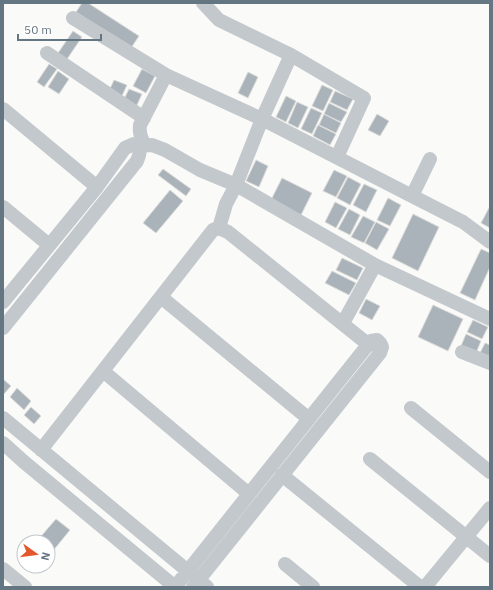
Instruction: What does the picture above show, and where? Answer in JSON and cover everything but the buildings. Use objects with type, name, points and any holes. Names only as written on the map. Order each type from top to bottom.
[{"type":"street","points":[[203,3],[219,20],[291,55],[364,98],[336,157]]},
{"type":"street","points":[[73,18],[166,75],[262,119],[463,222],[490,242]]},
{"type":"street","points":[[47,53],[144,118]]},
{"type":"street","points":[[219,228],[226,204],[236,185],[262,119],[291,55]]},
{"type":"street","points":[[3,328],[137,160],[140,155],[141,145],[139,131],[140,125],[166,75]]},
{"type":"street","points":[[3,109],[97,187]]},
{"type":"street","points":[[3,302],[97,187],[125,148],[134,144],[158,146],[200,170],[236,185],[375,265],[490,319]]},
{"type":"street","points":[[412,196],[430,159]]},
{"type":"street","points":[[3,207],[50,245]]},
{"type":"street","points":[[41,450],[213,230],[219,228],[228,232],[369,345]]},
{"type":"street","points":[[343,324],[375,265]]},
{"type":"street","points":[[160,297],[309,419]]},
{"type":"street","points":[[3,443],[175,587],[197,582],[380,353],[382,346],[380,343],[374,340],[369,345],[249,494],[197,582]]},
{"type":"street","points":[[462,352],[490,363]]},
{"type":"street","points":[[103,371],[249,494]]},
{"type":"street","points":[[411,408],[490,472]]},
{"type":"street","points":[[3,418],[197,582]]},
{"type":"street","points":[[370,459],[490,556]]},
{"type":"street","points":[[282,475],[420,587]]},
{"type":"street","points":[[425,587],[490,508]]},
{"type":"street","points":[[285,564],[313,587]]},
{"type":"street","points":[[3,569],[26,587]]}]
